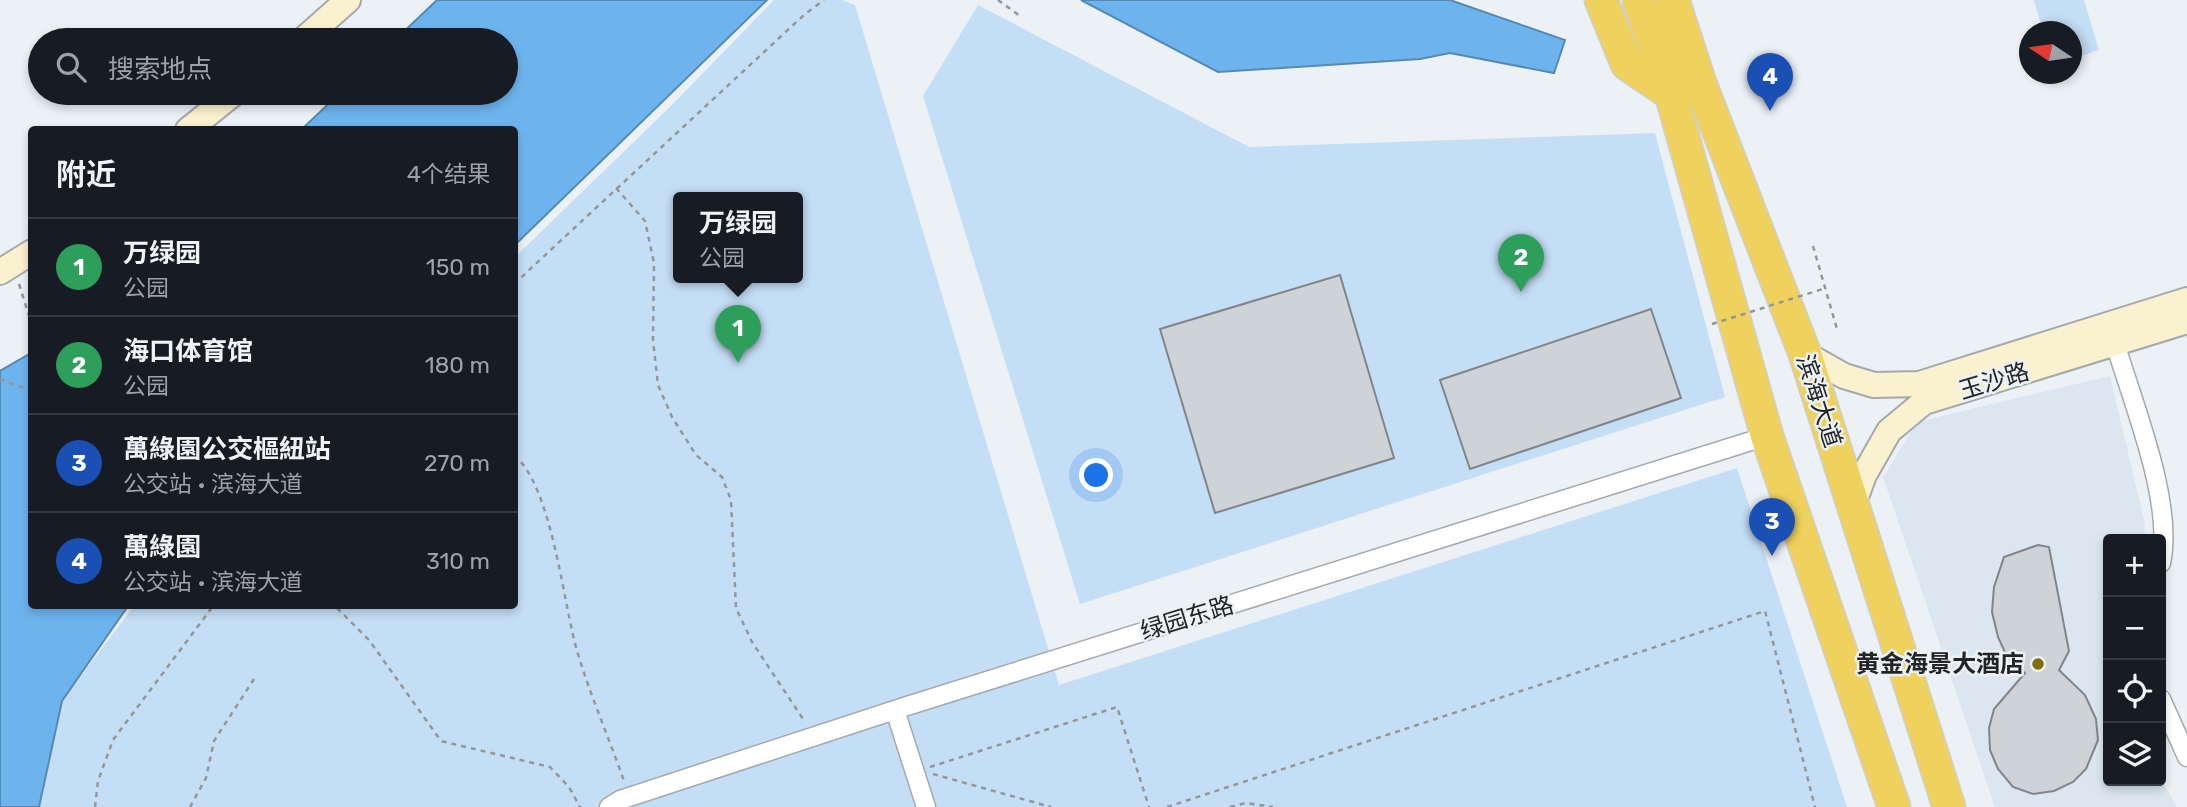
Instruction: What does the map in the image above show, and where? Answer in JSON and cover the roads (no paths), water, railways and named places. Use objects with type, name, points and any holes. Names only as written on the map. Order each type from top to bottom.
[{"type":"highway","points":[[1601,0],[1627,64],[1671,94]]},
{"type":"highway","points":[[1619,0],[1636,48],[1671,94]]},
{"type":"highway","points":[[1639,0],[1671,94],[1767,436],[1894,807]]},
{"type":"highway","name":"滨海大道","points":[[1673,0],[1700,83],[1805,354],[1949,807]]},
{"type":"main road","points":[[320,28],[348,0]]},
{"type":"main road","points":[[193,126],[219,105]]},
{"type":"main road","name":"玉沙路","points":[[1805,354],[1844,376],[1874,386],[1919,383],[2187,300]]},
{"type":"main road","name":"玉沙路","points":[[1853,505],[1864,475],[1889,431],[1924,402],[2187,321]]},
{"type":"street","points":[[2115,343],[2160,497],[2164,534]]},
{"type":"street","name":"绿园东路","points":[[610,807],[629,797],[895,710],[1767,436]]},
{"type":"street","points":[[895,710],[926,807]]},
{"type":"street","points":[[2166,710],[2187,757]]},
{"type":"water","points":[[437,0],[767,0],[518,242],[518,126],[305,126],[327,105],[518,105],[518,28],[408,28]]},
{"type":"water","points":[[1081,0],[1450,0],[1565,40],[1554,73],[1450,53],[1420,59],[1218,72]]},
{"type":"water","points":[[28,355],[28,609],[126,609],[62,701],[39,807],[0,807],[0,371]]},
{"type":"place","name":"萬綠園","points":[[1770,111]]},
{"type":"place","name":"海口体育馆","points":[[1521,292]]},
{"type":"place","name":"万绿园","points":[[738,363]]},
{"type":"place","name":"萬綠園公交樞紐站","points":[[1772,556]]},
{"type":"place","name":"黄金海景大酒店","points":[[2038,664]]}]
